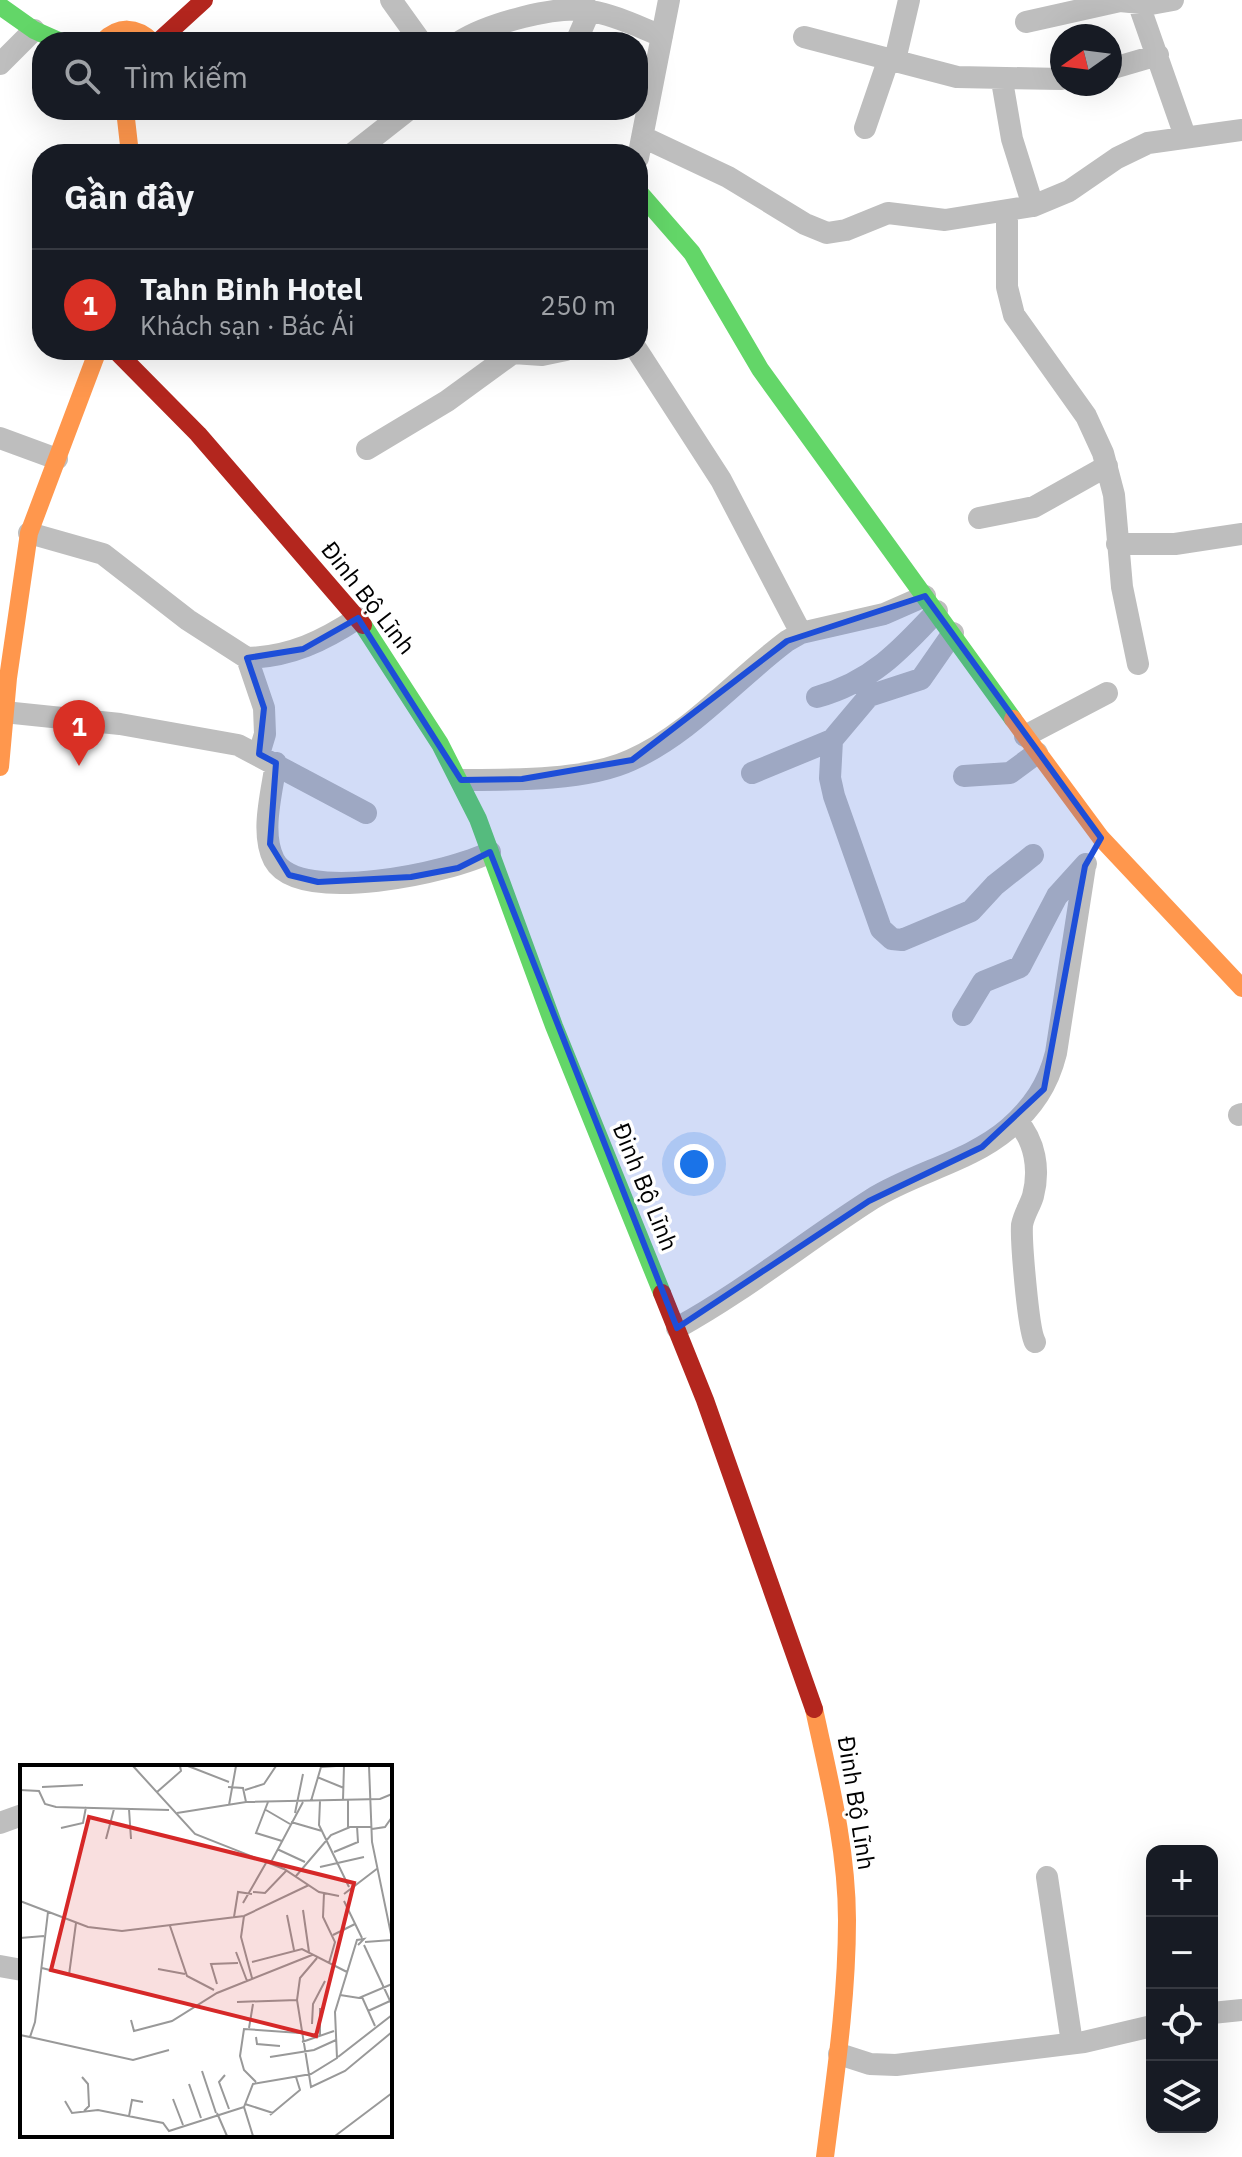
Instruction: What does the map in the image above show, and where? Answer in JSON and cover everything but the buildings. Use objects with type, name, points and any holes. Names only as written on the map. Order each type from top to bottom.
[{"type":"street","points":[[167,32],[204,0]]},
{"type":"street","points":[[391,0],[414,32]]},
{"type":"street","points":[[648,110],[669,0]]},
{"type":"street","points":[[865,128],[892,59],[909,0]]},
{"type":"street","points":[[1026,22],[1120,1],[1173,0]]},
{"type":"street","points":[[1138,2],[1185,136]]},
{"type":"street","points":[[0,6],[38,32]]},
{"type":"street","points":[[485,32],[522,18],[590,10],[662,36]]},
{"type":"street","points":[[580,32],[590,10]]},
{"type":"street","points":[[114,32],[128,28],[139,32]]},
{"type":"street","points":[[0,64],[34,30]]},
{"type":"street","points":[[804,37],[957,77],[1002,81],[1050,79]]},
{"type":"street","points":[[1122,66],[1158,55]]},
{"type":"street","points":[[1002,81],[1012,139],[1033,206]]},
{"type":"street","points":[[126,120],[129,144]]},
{"type":"street","points":[[365,144],[395,120]]},
{"type":"street","points":[[642,144],[646,120]]},
{"type":"street","points":[[648,149],[728,177],[805,224],[827,233],[846,230],[888,213],[945,220],[1033,206],[1069,191],[1130,151],[1185,136],[1242,130]]},
{"type":"street","points":[[648,202],[692,253],[760,369],[1101,838],[1242,988]]},
{"type":"street","points":[[1007,212],[1007,287],[1014,315],[1086,416],[1107,466],[1138,664]]},
{"type":"street","points":[[0,767],[4,677],[29,533],[94,360]]},
{"type":"street","name":"Đinh Bộ Lĩnh","points":[[125,360],[188,423],[358,618],[461,780],[554,1026],[677,1328],[798,1650],[819,1724],[837,1816],[846,1890],[847,1957],[839,2054],[825,2157]]},
{"type":"street","points":[[367,449],[447,401],[503,360]]},
{"type":"street","points":[[643,360],[721,480],[801,633]]},
{"type":"street","points":[[0,438],[57,459]]},
{"type":"street","points":[[979,518],[1034,507],[1107,466]]},
{"type":"street","points":[[29,533],[103,554],[188,620],[247,658],[255,674],[264,708],[270,844],[274,859],[289,875],[318,882],[411,877],[458,868],[490,852]]},
{"type":"street","points":[[1117,544],[1175,544],[1242,534]]},
{"type":"street","points":[[461,780],[579,773],[632,760],[667,738],[764,658],[801,633],[931,603]]},
{"type":"street","points":[[817,697],[843,690],[882,668],[931,603]]},
{"type":"street","points":[[247,658],[267,658],[303,649],[358,618]]},
{"type":"street","points":[[752,773],[832,740],[869,696],[926,675],[953,633]]},
{"type":"street","points":[[964,776],[1010,773],[1031,744],[1107,693]]},
{"type":"street","points":[[4,712],[173,732],[238,745],[366,813]]},
{"type":"street","points":[[832,740],[830,778],[834,796],[881,929],[892,939],[902,940],[971,911],[995,885],[1033,855]]},
{"type":"street","points":[[963,1015],[983,982],[1020,967],[1057,896],[1085,866],[1101,838]]},
{"type":"street","points":[[677,1328],[745,1289],[869,1201],[901,1182],[982,1147],[1017,1121],[1044,1089],[1050,1076],[1085,866]]},
{"type":"street","points":[[1017,1121],[1029,1135],[1034,1148],[1033,1194],[1022,1228],[1028,1315],[1035,1342]]},
{"type":"street","points":[[0,1823],[20,1816]]},
{"type":"street","points":[[1047,1877],[1072,2043]]},
{"type":"street","points":[[0,1966],[20,1970]]},
{"type":"street","points":[[1218,2012],[1242,2010]]},
{"type":"street","points":[[839,2054],[870,2064],[896,2065],[1072,2043],[1146,2027]]},
{"type":"highlighted area","points":[[925,596],[1101,838],[1085,866],[1044,1089],[982,1147],[869,1201],[677,1328],[490,852],[458,868],[411,877],[318,882],[289,875],[270,844],[276,763],[259,754],[264,708],[247,658],[303,649],[358,618],[461,780],[522,779],[632,760],[787,641]]},
{"type":"traffic: fast","points":[[0,6],[38,32]]},
{"type":"traffic: fast","points":[[648,202],[692,253],[760,369],[1013,719]]},
{"type":"traffic: fast","points":[[363,625],[440,744],[478,819],[554,1026],[662,1293]]},
{"type":"traffic: slow","points":[[117,32],[138,32]]},
{"type":"traffic: slow","points":[[126,120],[129,144]]},
{"type":"traffic: slow","points":[[0,767],[8,678],[29,533],[94,360]]},
{"type":"traffic: slow","points":[[1013,719],[1101,838],[1242,988]]},
{"type":"traffic: slow","points":[[814,1709],[841,1840],[847,1920],[843,2009],[825,2157]]},
{"type":"traffic: jam","points":[[169,32],[204,0]]},
{"type":"traffic: jam","points":[[125,360],[198,434],[363,625]]},
{"type":"traffic: jam","points":[[662,1293],[705,1400],[814,1709]]},
{"type":"place","name":"Tahn Binh Hotel","points":[[79,766]]}]
